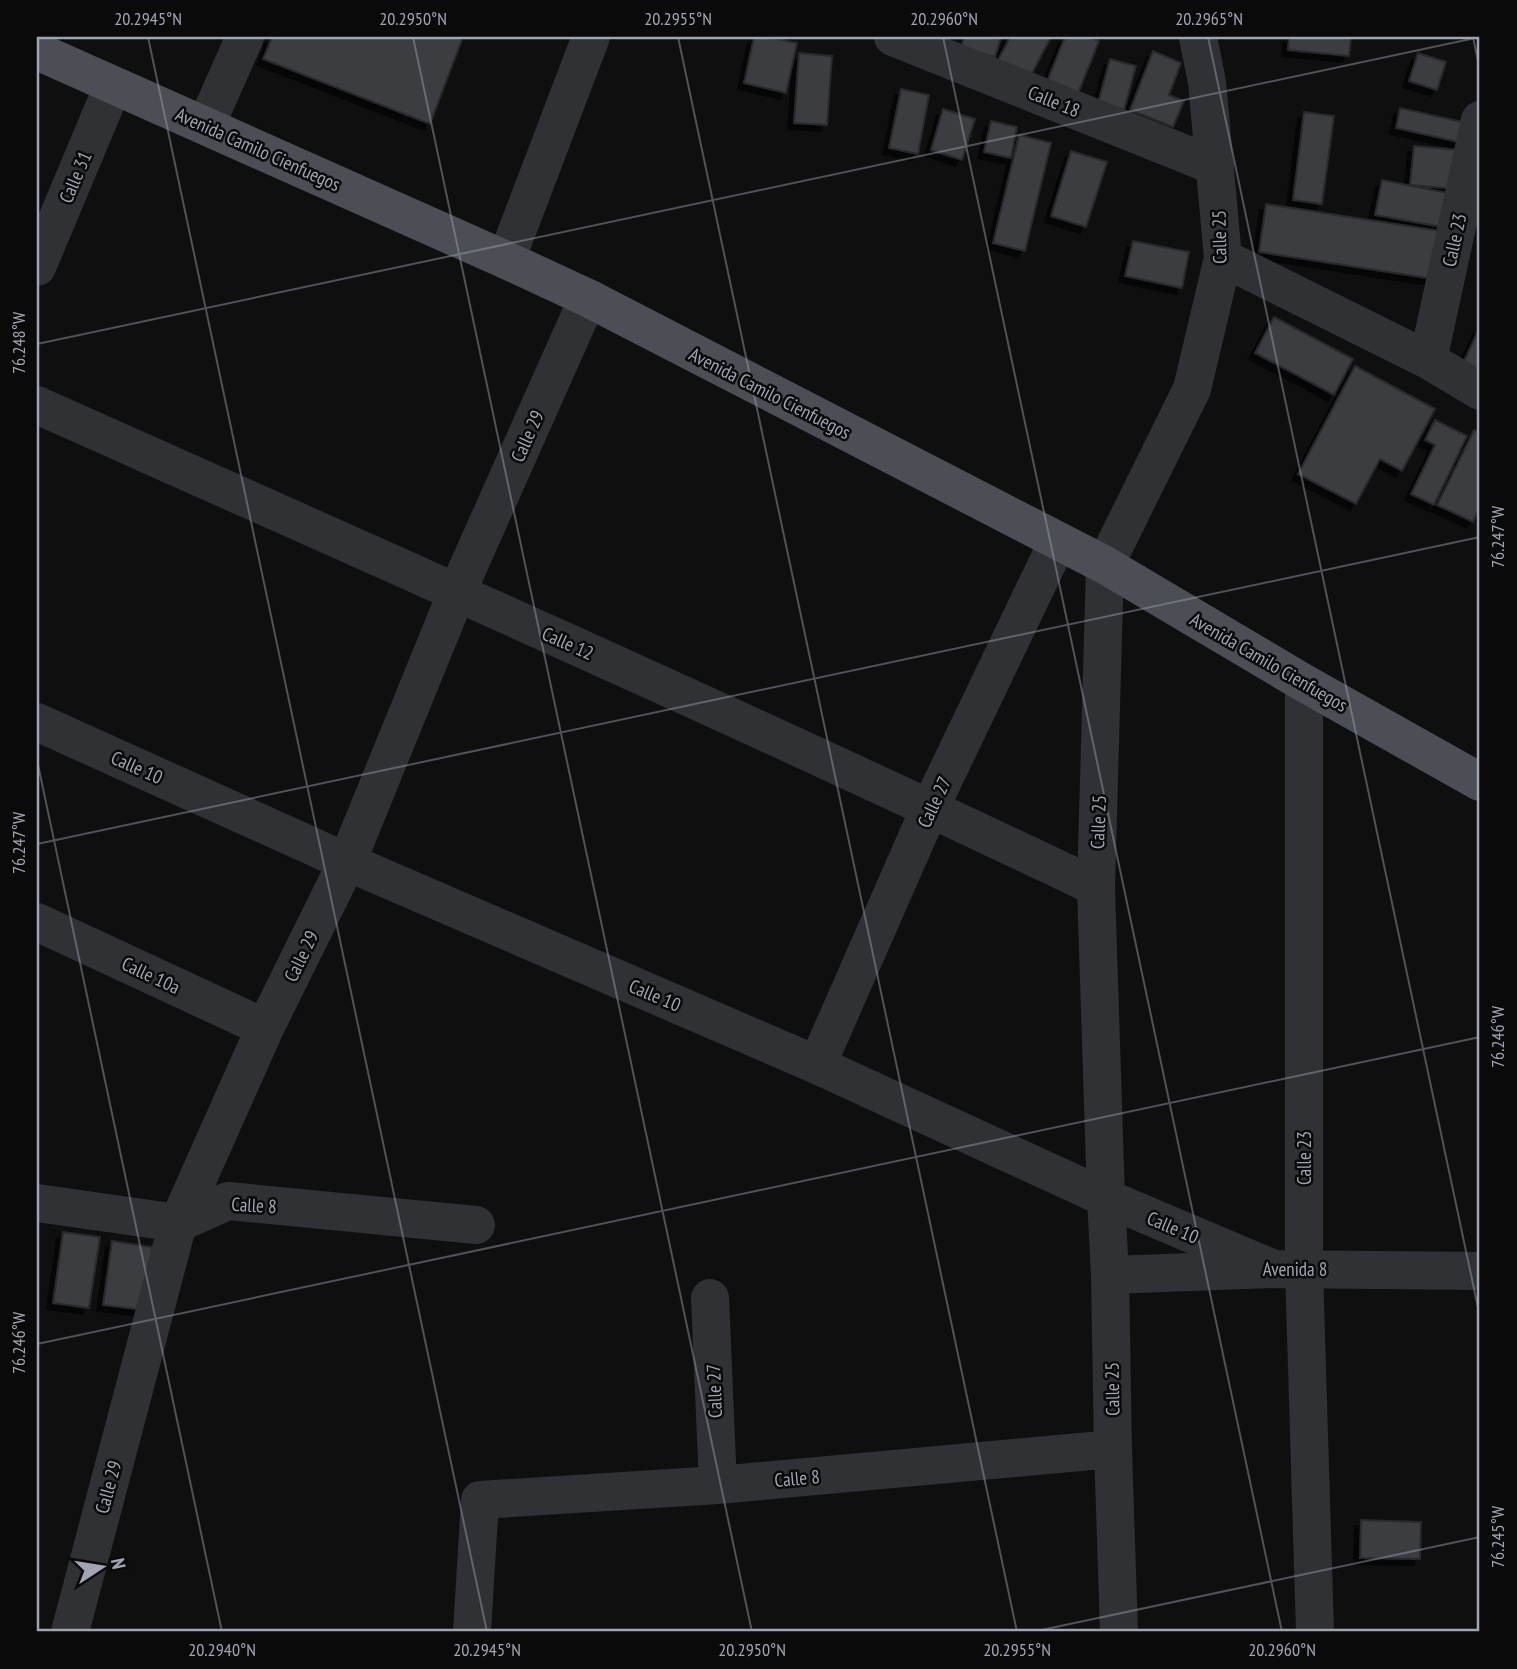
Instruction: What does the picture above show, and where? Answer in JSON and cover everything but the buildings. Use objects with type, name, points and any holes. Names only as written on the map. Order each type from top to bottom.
[{"type":"main road","name":"Avenida Camilo Cienfuegos","points":[[37,51],[588,298],[1105,565],[1304,683],[1480,782]]},
{"type":"street","points":[[206,125],[245,37]]},
{"type":"street","points":[[506,260],[591,37]]},
{"type":"street","name":"Calle 18","points":[[893,37],[1215,166]]},
{"type":"street","name":"Calle 25","points":[[1119,1632],[1096,887],[1105,565],[1192,389],[1223,258],[1207,82],[1198,37]]},
{"type":"street","name":"Calle 31","points":[[37,267],[113,86]]},
{"type":"street","name":"Calle 23","points":[[1428,360],[1480,120]]},
{"type":"street","points":[[1223,258],[1428,360],[1480,391]]},
{"type":"street","name":"Calle 29","points":[[70,1632],[178,1223],[265,1028],[347,862],[457,592],[588,298]]},
{"type":"street","name":"Calle 12","points":[[37,405],[457,592],[930,808],[1096,887]]},
{"type":"street","name":"Calle 27","points":[[817,1065],[930,808],[1058,541]]},
{"type":"street","name":"Calle 23","points":[[1304,683],[1289,1269],[1315,1632]]},
{"type":"street","name":"Calle 10","points":[[37,722],[347,862],[817,1065],[1106,1198],[1289,1269]]},
{"type":"street","name":"Calle 10a","points":[[37,922],[265,1028]]},
{"type":"street","name":"Calle 8","points":[[178,1223],[228,1201],[476,1225]]},
{"type":"street","points":[[37,1203],[178,1223]]},
{"type":"street","name":"Avenida 8","points":[[1110,1275],[1289,1269],[1480,1271]]},
{"type":"street","name":"Calle 27","points":[[710,1298],[718,1485]]},
{"type":"street","name":"Calle 8","points":[[472,1632],[480,1500],[718,1485],[1113,1449]]}]
